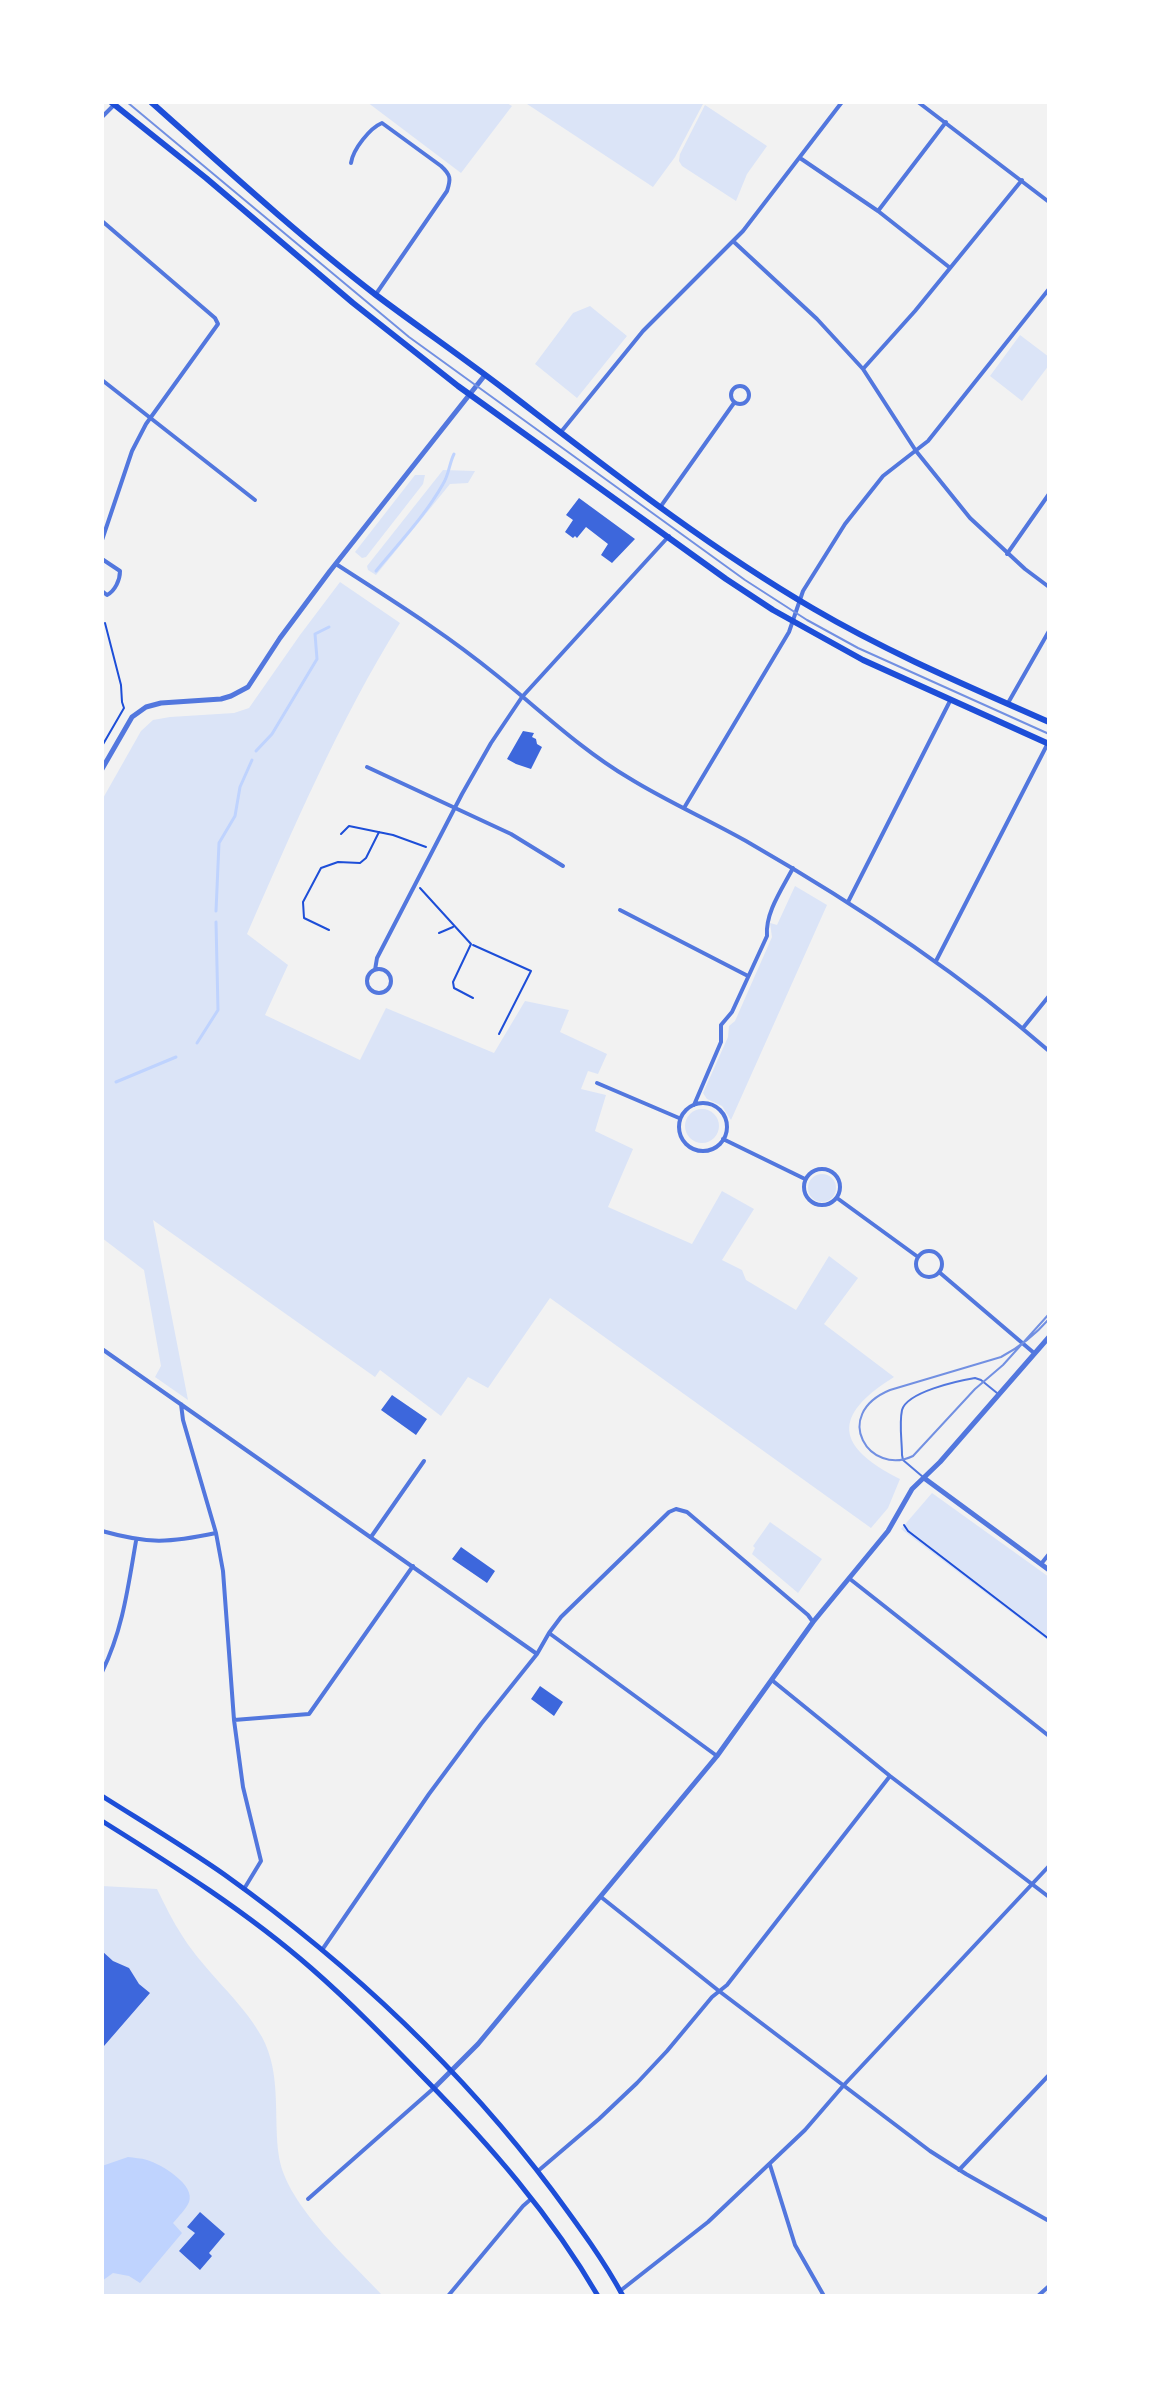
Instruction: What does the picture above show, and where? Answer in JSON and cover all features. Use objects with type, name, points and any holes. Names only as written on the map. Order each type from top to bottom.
[{"type":"main road","points":[[151,102],[306,238],[376,294],[749,569],[800,601],[911,660],[1049,722]]},
{"type":"main road","points":[[114,103],[353,303],[470,395],[726,579],[793,622],[863,660],[1049,744]]},
{"type":"main road","points":[[102,1796],[243,1889],[322,1950],[382,2003],[501,2126],[579,2227],[622,2294]]},
{"type":"main road","points":[[102,1821],[211,1891],[309,1966],[343,1997],[464,2118],[531,2199],[598,2296]]},
{"type":"street","points":[[561,432],[643,331],[734,242],[842,102]]},
{"type":"street","points":[[918,102],[1049,202]]},
{"type":"street","points":[[102,117],[114,103]]},
{"type":"street","points":[[878,211],[946,122]]},
{"type":"street","points":[[351,163],[352,156],[375,127],[382,123],[441,166],[451,180],[447,191],[376,294]]},
{"type":"street","points":[[800,158],[878,211],[949,267]]},
{"type":"street","points":[[863,369],[915,311],[1022,180]]},
{"type":"street","points":[[102,221],[215,318],[218,324],[151,417],[132,451],[102,540]]},
{"type":"street","points":[[734,242],[817,319],[863,369],[916,451],[970,518],[1007,554],[1049,587]]},
{"type":"street","points":[[684,808],[789,632],[803,591],[860,503],[883,476],[928,441],[1049,289]]},
{"type":"street","points":[[102,769],[132,717],[153,705],[221,699],[248,687],[280,638],[336,564],[485,375]]},
{"type":"street","points":[[102,380],[255,500]]},
{"type":"street","points":[[738,386],[746,389],[748,400],[740,405],[734,403],[730,395],[732,389],[738,386]]},
{"type":"street","points":[[661,506],[734,403]]},
{"type":"street","points":[[1007,554],[1049,494]]},
{"type":"street","points":[[375,970],[387,972],[390,979],[389,987],[384,992],[376,993],[367,985],[369,974],[375,970],[376,961],[491,743],[522,697],[669,536]]},
{"type":"street","points":[[102,559],[120,571],[120,577],[111,593],[107,595],[102,591]]},
{"type":"street","points":[[336,564],[463,649],[602,761],[848,902],[936,961],[1049,1051]]},
{"type":"street","points":[[1008,703],[1049,631]]},
{"type":"street","points":[[848,902],[951,700]]},
{"type":"street","points":[[936,961],[1049,744]]},
{"type":"street","points":[[367,767],[511,834],[563,866]]},
{"type":"street","points":[[694,1105],[721,1042],[721,1025],[732,1012],[767,936],[769,916],[793,868]]},
{"type":"street","points":[[620,910],[748,976]]},
{"type":"street","points":[[1023,1028],[1049,996]]},
{"type":"street","points":[[597,1083],[680,1119]]},
{"type":"street","points":[[710,1104],[723,1114],[726,1130],[723,1139],[712,1149],[692,1148],[682,1139],[680,1119],[694,1105],[710,1104]]},
{"type":"street","points":[[723,1139],[805,1179]]},
{"type":"street","points":[[813,1171],[831,1171],[839,1181],[837,1198],[827,1205],[815,1204],[806,1197],[805,1179],[813,1171]]},
{"type":"street","points":[[837,1198],[918,1257]]},
{"type":"street","points":[[929,1251],[937,1253],[942,1260],[939,1272],[928,1277],[921,1274],[916,1264],[918,1257],[929,1251]]},
{"type":"street","points":[[939,1272],[1034,1353]]},
{"type":"street","points":[[308,2199],[434,2088],[478,2044],[717,1756],[813,1622],[895,1521],[912,1489],[1049,1337]]},
{"type":"street","points":[[102,1349],[537,1654]]},
{"type":"street","points":[[181,1404],[216,1533],[223,1571],[234,1720],[243,1787],[261,1861],[243,1889]]},
{"type":"street","points":[[371,1537],[424,1461]]},
{"type":"street","points":[[924,1478],[1049,1570]]},
{"type":"street","points":[[322,1950],[429,1794],[537,1654],[561,1617],[669,1512],[676,1509],[687,1512],[813,1622]]},
{"type":"street","points":[[102,1531],[136,1541],[177,1541],[216,1533]]},
{"type":"street","points":[[102,1672],[125,1609],[136,1541]]},
{"type":"street","points":[[1041,1564],[1049,1554]]},
{"type":"street","points":[[234,1720],[309,1714],[413,1566]]},
{"type":"street","points":[[850,1579],[1049,1736]]},
{"type":"street","points":[[549,1633],[717,1756]]},
{"type":"street","points":[[773,1681],[890,1776],[1049,1897]]},
{"type":"street","points":[[538,2171],[627,2093],[727,1985],[890,1776]]},
{"type":"street","points":[[622,2294],[708,2222],[805,2130],[1049,1866]]},
{"type":"street","points":[[601,1897],[843,2086],[959,2170],[1049,2221]]},
{"type":"street","points":[[959,2170],[1049,2075]]},
{"type":"street","points":[[770,2165],[795,2245],[824,2296]]},
{"type":"street","points":[[448,2296],[531,2199]]},
{"type":"street","points":[[1038,2296],[1049,2286]]},
{"type":"lane","points":[[924,1478],[903,1460],[903,1408],[911,1397],[970,1379],[981,1380],[999,1395]]},
{"type":"path","points":[[102,746],[124,708],[105,623]]},
{"type":"path","points":[[341,834],[349,826],[379,832],[434,851]]},
{"type":"path","points":[[329,930],[304,918],[303,902],[321,868],[338,862],[360,863],[366,858],[379,832]]},
{"type":"path","points":[[417,884],[471,944],[531,971],[499,1034]]},
{"type":"path","points":[[439,933],[454,927]]},
{"type":"path","points":[[471,944],[453,982],[454,988],[473,998]]},
{"type":"path","points":[[904,1525],[1049,1639]]},
{"type":"shaded area","points":[[367,102],[505,102],[512,106],[461,173]]},
{"type":"shaded area","points":[[524,102],[704,102],[675,157],[653,187]]},
{"type":"shaded area","points":[[705,105],[767,146],[747,174],[736,201],[679,161]]},
{"type":"shaded area","points":[[590,306],[627,336],[577,398],[535,364],[573,313]]},
{"type":"shaded area","points":[[1020,335],[1049,357],[1049,365],[1022,401],[990,376]]},
{"type":"shaded area","points":[[443,470],[475,471],[468,483],[450,484],[376,575],[368,570],[367,566]]},
{"type":"shaded area","points":[[415,475],[425,475],[423,484],[366,557],[362,558],[355,552]]},
{"type":"shaded area","points":[[340,582],[400,623],[337,737],[247,934],[288,965],[265,1015],[360,1060],[386,1008],[494,1053],[525,1001],[569,1010],[560,1032],[607,1054],[598,1074],[588,1071],[581,1089],[606,1095],[595,1131],[633,1149],[608,1207],[692,1244],[722,1191],[754,1209],[722,1260],[742,1270],[746,1280],[796,1310],[829,1256],[858,1278],[824,1324],[894,1377],[859,1405],[851,1418],[849,1431],[853,1443],[863,1455],[900,1479],[888,1508],[871,1528],[550,1298],[488,1388],[468,1377],[441,1416],[380,1370],[375,1377],[153,1220],[188,1400],[155,1377],[161,1366],[144,1270],[102,1238],[102,800],[141,731],[153,720],[234,713],[249,708]]},
{"type":"shaded area","points":[[795,886],[827,905],[731,1120],[722,1106],[707,1099],[703,1093],[728,1037],[729,1026],[735,1021],[772,937],[770,923],[777,925]]},
{"type":"shaded area","points":[[702,1109],[714,1114],[719,1126],[714,1138],[702,1143],[690,1138],[685,1126],[690,1114]]},
{"type":"shaded area","points":[[822,1174],[832,1178],[836,1188],[832,1198],[822,1202],[812,1198],[808,1188],[812,1178]]},
{"type":"shaded area","points":[[932,1493],[1049,1577],[1049,1641],[901,1529]]},
{"type":"shaded area","points":[[770,1522],[822,1559],[798,1593],[752,1554],[753,1546]]},
{"type":"shaded area","points":[[102,1886],[157,1889],[192,1950],[254,2024],[272,2066],[277,2142],[284,2176],[307,2213],[383,2296],[102,2296]]},
{"type":"water","points":[[128,2157],[153,2162],[176,2176],[190,2195],[189,2202],[173,2223],[182,2233],[140,2283],[129,2276],[113,2273],[102,2281],[102,2166]]},
{"type":"building","points":[[579,498],[635,539],[612,563],[601,555],[608,544],[586,527],[577,538],[565,532],[573,520],[566,515]]},
{"type":"building","points":[[523,731],[534,733],[532,737],[542,747],[531,769],[507,759]]},
{"type":"building","points":[[392,1395],[427,1419],[416,1435],[381,1410]]},
{"type":"building","points":[[461,1547],[495,1571],[487,1583],[452,1559]]},
{"type":"building","points":[[540,1686],[563,1702],[554,1716],[531,1699]]},
{"type":"building","points":[[102,1951],[113,1961],[129,1968],[139,1984],[150,1993],[104,2046],[102,2045]]},
{"type":"building","points":[[200,2212],[225,2234],[200,2270],[179,2251],[195,2233],[187,2227]]},
{"type":"waterway","points":[[376,571],[436,496],[454,454]]},
{"type":"waterway","points":[[256,751],[272,734],[317,659],[315,634],[329,627]]},
{"type":"waterway","points":[[216,911],[219,843],[235,816],[240,787],[252,760]]},
{"type":"waterway","points":[[197,1043],[218,1010],[216,922]]},
{"type":"waterway","points":[[116,1082],[176,1057]]},
{"type":"tram line","points":[[127,102],[409,337],[745,580],[858,648],[1049,734]]},
{"type":"tram line","points":[[1049,1314],[1003,1365],[975,1389],[913,1456],[897,1460],[883,1458],[871,1451],[863,1440],[860,1427],[862,1414],[872,1401],[890,1390],[1001,1357],[1021,1345],[1027,1340],[1038,1330],[1049,1319]]}]
